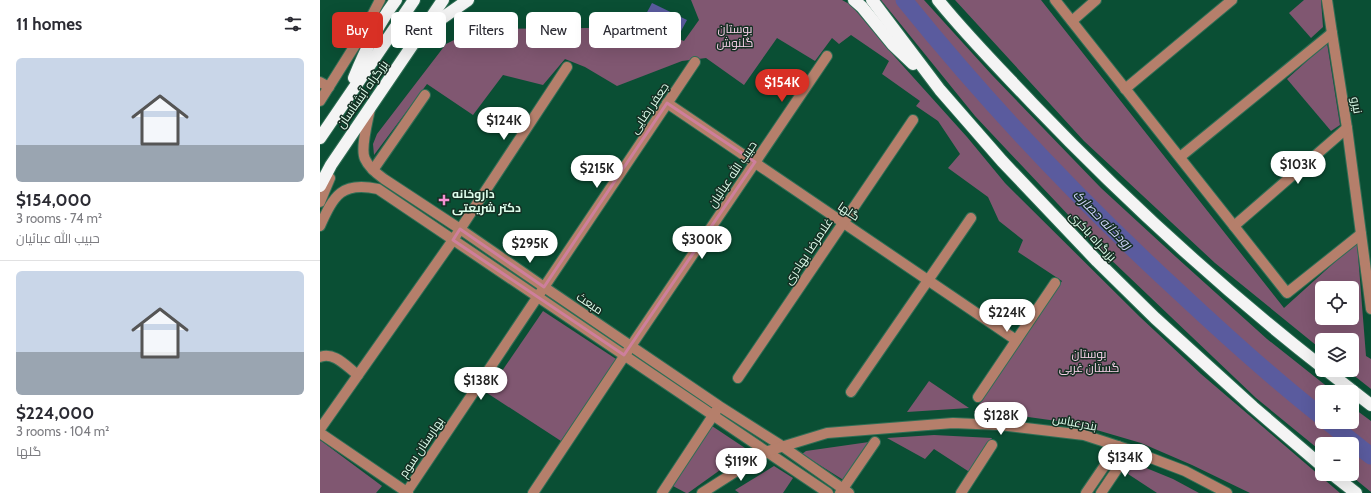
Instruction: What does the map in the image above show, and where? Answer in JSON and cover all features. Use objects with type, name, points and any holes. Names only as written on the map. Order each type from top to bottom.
[{"type":"highway","points":[[344,102],[365,53],[384,16],[396,0]]},
{"type":"highway","name":"بزرگراه آبشناسان","points":[[320,138],[414,0]]},
{"type":"highway","name":"بزرگراه آبشناسان","points":[[435,12],[443,0]]},
{"type":"highway","points":[[446,15],[468,0]]},
{"type":"highway","points":[[854,0],[862,7],[893,45],[940,90]]},
{"type":"highway","name":"بزرگراه باکری","points":[[872,0],[940,90],[1002,161],[1097,261],[1160,323],[1253,407],[1315,460]]},
{"type":"highway","points":[[938,0],[997,66],[1067,140],[1201,265],[1315,361]]},
{"type":"highway","name":"بزرگراه آبشناسان","points":[[320,186],[340,150],[411,48]]},
{"type":"highway","points":[[1335,377],[1371,405]]},
{"type":"highway","points":[[1341,481],[1356,493]]},
{"type":"street","points":[[372,0],[372,12]]},
{"type":"street","points":[[374,12],[380,0]]},
{"type":"street","points":[[1055,0],[1287,293],[1361,234]]},
{"type":"street","points":[[1072,21],[1096,0]]},
{"type":"street","points":[[1125,89],[1232,0]]},
{"type":"street","name":"نیرو","points":[[1328,0],[1371,309]]},
{"type":"street","points":[[1180,157],[1332,33]]},
{"type":"street","points":[[320,100],[324,84],[351,48]]},
{"type":"street","name":"حبیب الله عبائیان","points":[[533,493],[624,355],[827,56]]},
{"type":"street","name":"جعفر رضایی","points":[[538,297],[695,62]]},
{"type":"street","points":[[320,429],[453,240],[567,66]]},
{"type":"street","points":[[373,170],[425,95]]},
{"type":"street","name":"گلها","points":[[667,103],[1016,340]]},
{"type":"street","name":"مبعث","points":[[371,107],[364,141],[364,158],[373,170],[384,180],[460,229],[544,288],[719,406],[782,446],[844,492]]},
{"type":"street","name":"غلامرضا بهادری","points":[[738,378],[913,120]]},
{"type":"street","points":[[1234,226],[1347,128]]},
{"type":"street","points":[[320,202],[340,150]]},
{"type":"street","name":"مبعث","points":[[320,226],[329,206],[340,192],[352,187],[367,186],[378,189],[768,451],[828,493]]},
{"type":"street","points":[[851,392],[971,218]]},
{"type":"street","points":[[978,396],[1055,282]]},
{"type":"street","name":"بهارستان سوم","points":[[406,493],[538,297]]},
{"type":"street","points":[[320,357],[332,356],[358,375]]},
{"type":"street","points":[[662,493],[719,406]]},
{"type":"street","name":"بندرعباس","points":[[702,493],[768,451],[827,433],[954,423],[1000,425],[1084,435],[1130,450],[1185,472],[1227,493]]},
{"type":"street","points":[[320,434],[406,493]]},
{"type":"street","points":[[844,492],[875,442]]},
{"type":"street","points":[[961,493],[992,445]]},
{"type":"street","points":[[1086,493],[1118,446]]},
{"type":"street","points":[[1101,493],[1130,450]]},
{"type":"highlighted area","points":[[667,103],[755,162],[624,355],[453,240],[460,229],[544,287]]},
{"type":"green space","name":"بوستان گستان غربی","points":[[691,0],[842,0],[851,5],[895,57],[967,137],[1005,183],[1140,317],[1201,374],[1315,472],[1315,481],[1326,481],[1340,493],[1250,493],[1192,465],[1141,443],[1083,426],[1057,421],[974,412],[1062,281],[1018,252],[1023,240],[999,221],[988,197],[948,168],[960,154],[938,121],[916,106],[920,101],[882,74],[889,61],[851,35],[839,44],[832,38],[815,61],[777,38],[744,85],[706,58],[682,61],[617,86],[585,67],[565,59],[543,85],[503,75],[473,115],[427,84],[374,155],[373,144],[377,134],[443,48],[446,48],[446,44],[454,40],[454,48],[518,48],[518,29],[526,29],[526,48],[581,48],[581,28],[589,28],[589,48],[681,48],[681,40],[684,41],[699,20]]},
{"type":"green space","points":[[881,0],[924,0],[992,75],[1101,188],[1267,339],[1325,385],[1315,385],[1315,429],[1359,429],[1359,412],[1371,421],[1371,492],[1358,481],[1359,481],[1359,437],[1315,437],[1315,446],[1256,398],[1106,255],[975,116]]},
{"type":"green space","points":[[955,0],[1041,0],[1284,308],[1357,242],[1366,356],[1371,359],[1371,389],[1356,377],[1359,377],[1359,333],[1315,333],[1315,344],[1215,263],[1084,141]]},
{"type":"green space","points":[[1304,0],[1321,0],[1323,27],[1311,38],[1289,13]]},
{"type":"green space","points":[[1327,43],[1340,125],[1331,131],[1287,79]]},
{"type":"green space","points":[[543,311],[616,359],[561,441],[487,393]]},
{"type":"green space","points":[[929,381],[969,408],[907,412]]},
{"type":"green space","points":[[712,426],[748,450],[686,493],[673,486]]},
{"type":"green space","points":[[934,435],[992,438],[971,473],[934,449],[925,459],[887,438]]},
{"type":"green space","points":[[320,440],[382,486],[376,493],[320,493]]},
{"type":"green space","points":[[869,442],[845,481],[802,454],[806,451]]},
{"type":"green space","points":[[1134,463],[1173,479],[1199,493],[1157,493],[1128,474]]},
{"type":"green space","points":[[774,466],[793,478],[783,493],[739,493],[735,490]]},
{"type":"shaded area","points":[[652,3],[671,12],[647,12]]},
{"type":"shaded area","points":[[681,17],[687,20],[681,31]]},
{"type":"waterway","name":"رودخانه حصارک","points":[[904,0],[968,77],[1036,151],[1106,223],[1231,340],[1315,411]]},
{"type":"waterway","name":"رودخانه حصارک","points":[[1337,429],[1371,456]]},
{"type":"place","name":"داروخانه دکتر شریعتی","points":[[444,200]]},
{"type":"park label","name":"بوستان گلنوش","points":[[735,35]]}]
